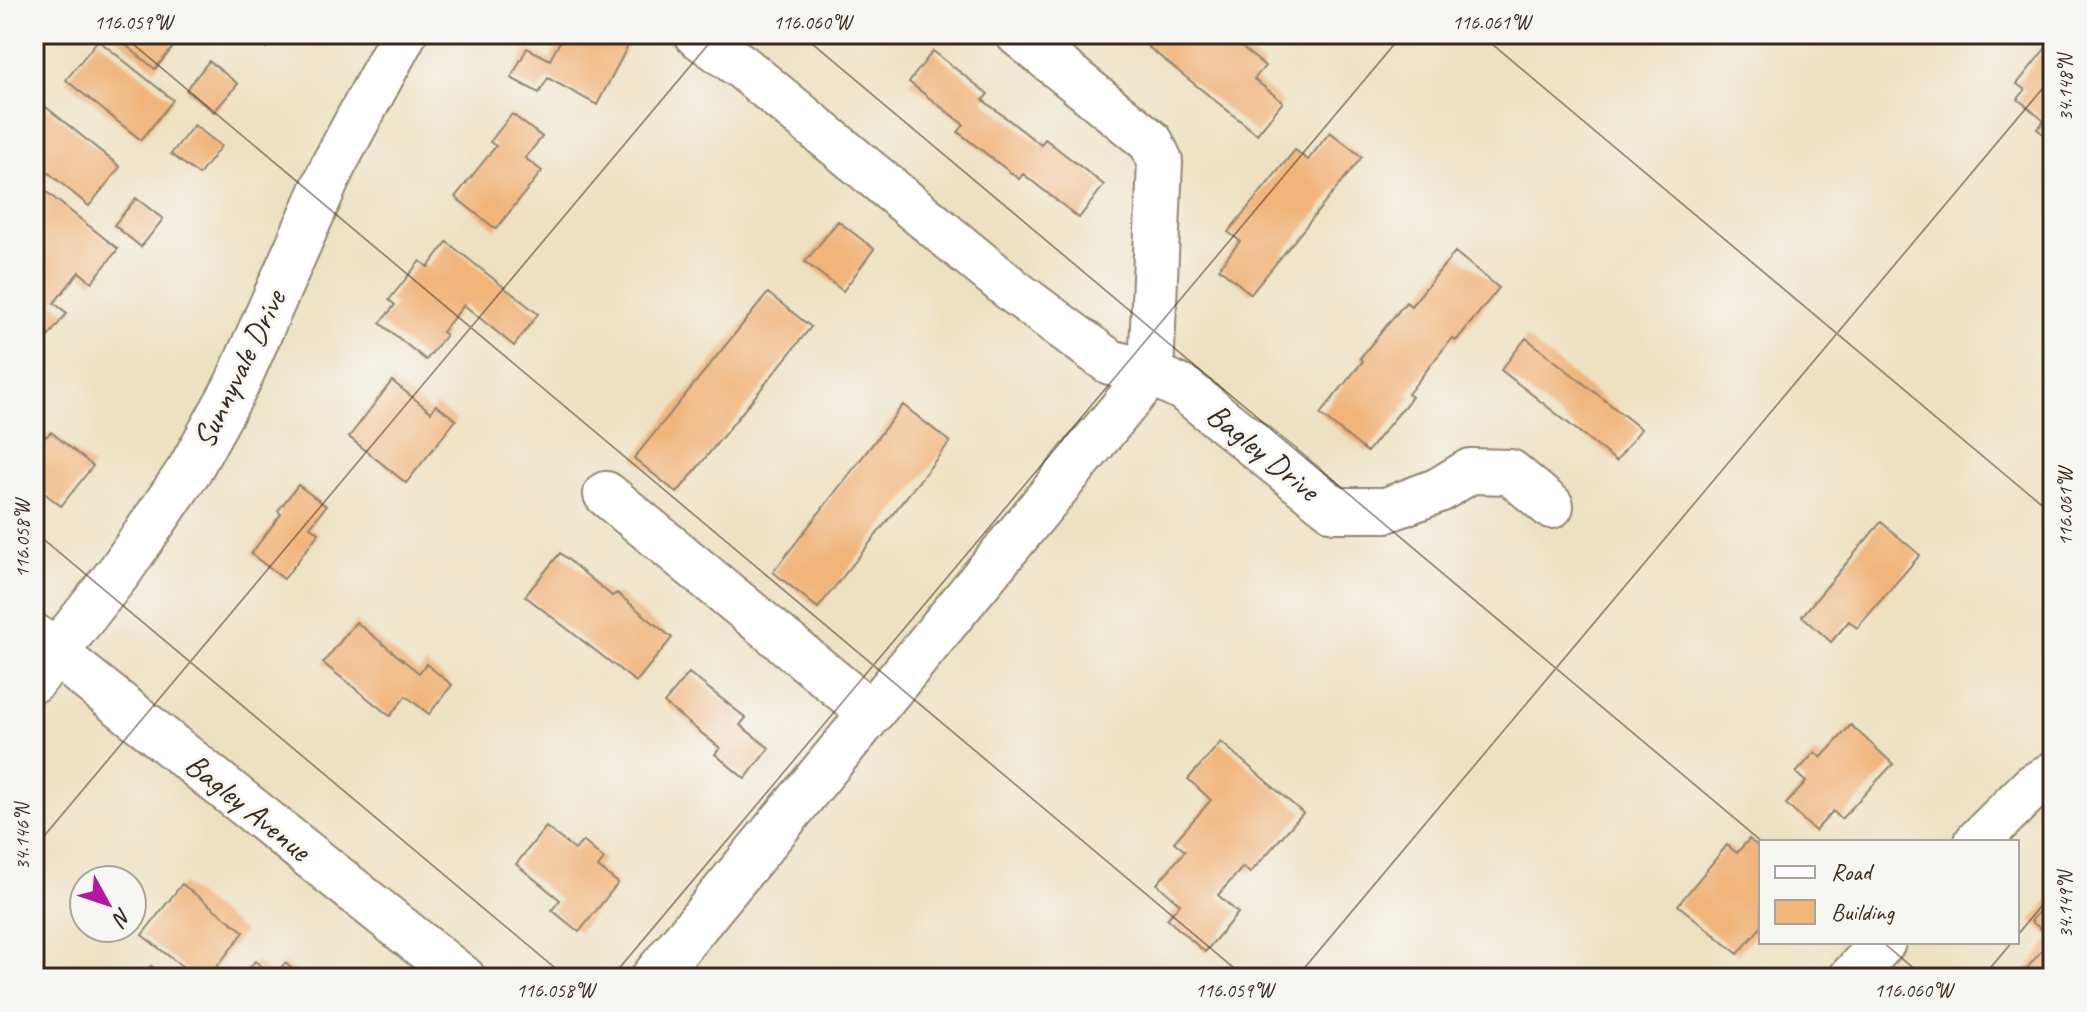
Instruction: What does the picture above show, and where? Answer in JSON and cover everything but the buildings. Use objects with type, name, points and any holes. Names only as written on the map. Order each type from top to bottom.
[{"type":"street","name":"Sunnyvale Drive","points":[[41,656],[120,571],[190,469],[236,386],[334,164],[404,34]]},
{"type":"street","name":"Bagley Drive","points":[[696,34],[742,67],[1015,292],[1110,362],[1151,373],[1184,389],[1335,510],[1386,510],[1439,490],[1470,471],[1510,472],[1551,506]]},
{"type":"street","points":[[653,978],[1151,373],[1160,161],[1151,142],[1018,34]]},
{"type":"street","points":[[606,494],[870,712]]},
{"type":"street","name":"Bagley Avenue","points":[[41,656],[463,978]]},
{"type":"street","points":[[1979,840],[2032,787],[2053,774]]},
{"type":"street","points":[[1851,978],[1881,944]]}]
